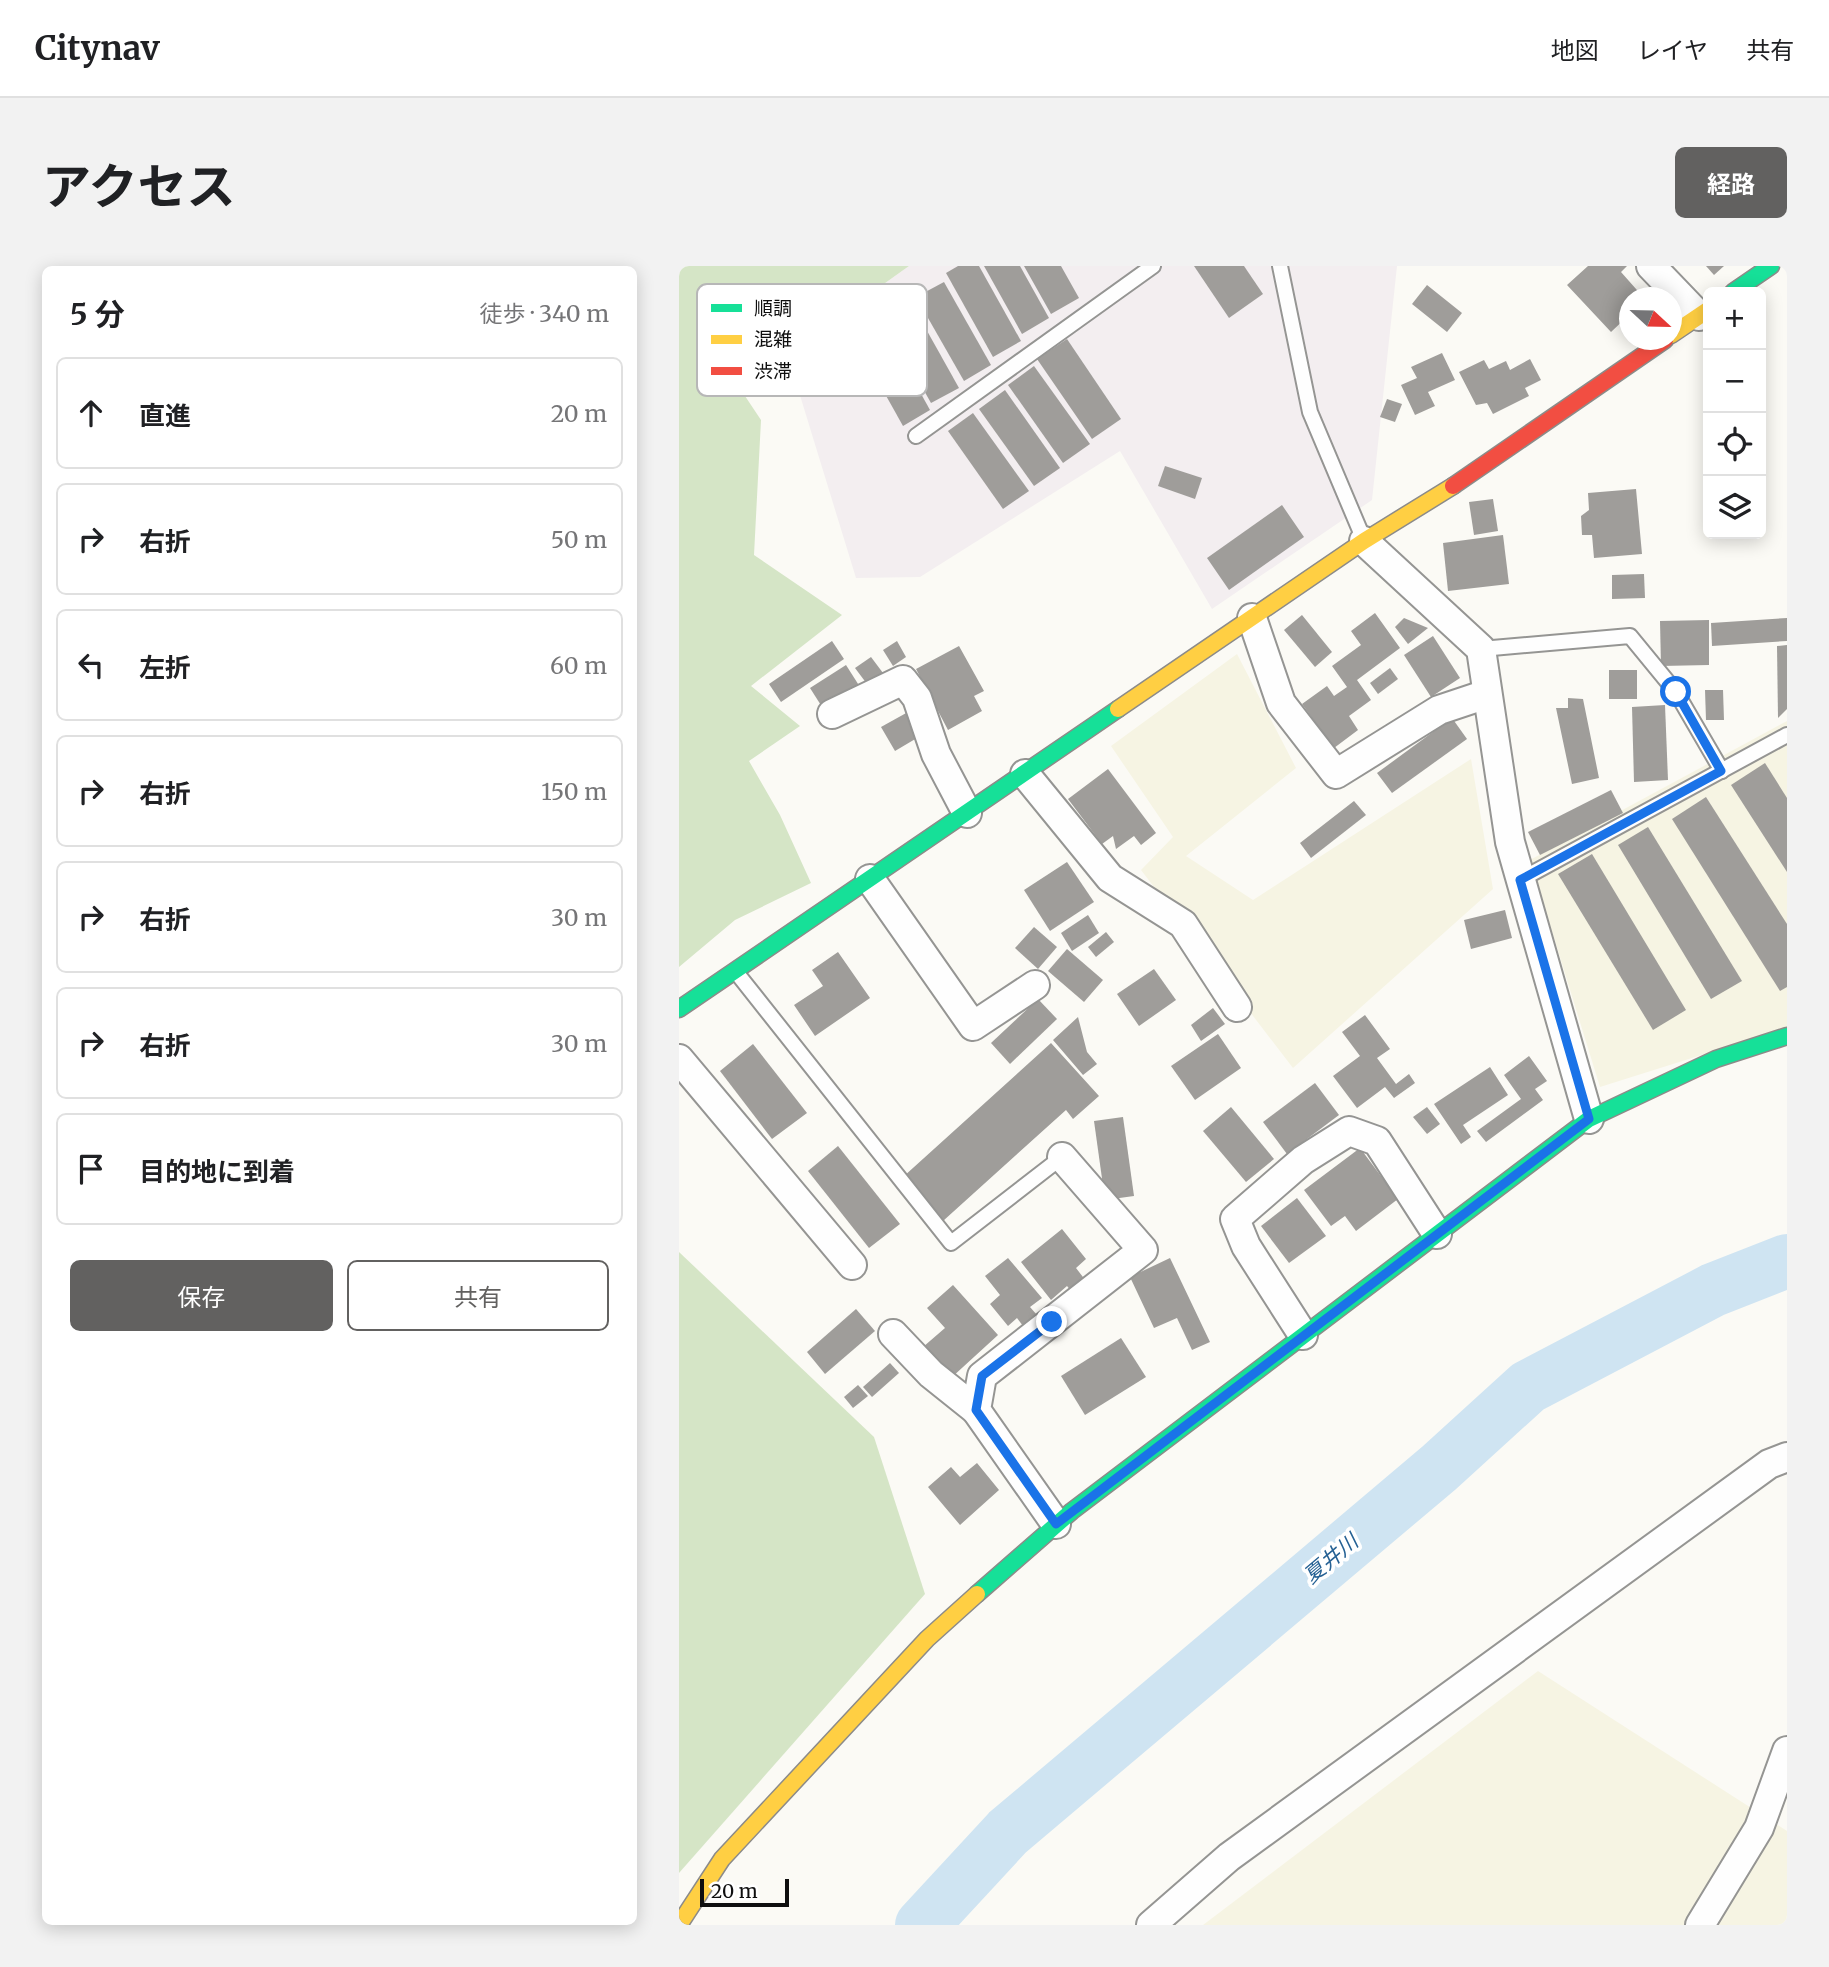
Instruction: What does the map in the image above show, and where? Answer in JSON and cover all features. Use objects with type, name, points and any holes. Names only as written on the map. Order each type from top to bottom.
[{"type":"street","points":[[1651,266],[1703,312]]},
{"type":"street","points":[[1740,287],[1771,266]]},
{"type":"street","points":[[1682,328],[1703,314]]},
{"type":"street","points":[[679,1009],[1364,541],[1428,504],[1651,350]]},
{"type":"street","points":[[1364,541],[1481,649],[1510,842],[1589,1119]]},
{"type":"street","points":[[1251,618],[1281,703],[1336,774],[1439,710],[1487,694]]},
{"type":"street","points":[[832,714],[904,680],[917,698],[936,754],[967,813]]},
{"type":"street","points":[[1025,774],[1109,878],[1183,925],[1237,1007]]},
{"type":"street","points":[[870,879],[973,1026],[1035,985]]},
{"type":"street","points":[[679,1925],[722,1858],[927,1639],[1056,1524],[1589,1119],[1716,1059],[1787,1036]]},
{"type":"street","points":[[679,1059],[852,1265]]},
{"type":"street","points":[[1303,1335],[1246,1246],[1235,1219],[1303,1160],[1349,1131],[1377,1141],[1437,1234]]},
{"type":"street","points":[[976,1410],[982,1376],[1143,1250],[1062,1157]]},
{"type":"street","points":[[893,1334],[931,1374],[976,1410],[1056,1524]]},
{"type":"street","points":[[1151,1925],[1229,1857],[1769,1464],[1787,1457]]},
{"type":"street","points":[[1700,1925],[1759,1828],[1787,1751]]},
{"type":"lane","points":[[916,436],[1153,266]]},
{"type":"lane","points":[[1280,266],[1310,412],[1364,541]]},
{"type":"lane","points":[[1481,649],[1630,636],[1676,692],[1721,771]]},
{"type":"lane","points":[[1520,880],[1787,735]]},
{"type":"lane","points":[[736,971],[951,1243],[1062,1157]]},
{"type":"shaded area","points":[[909,266],[1397,266],[1372,500],[1212,609],[1120,451],[920,577],[856,578],[800,396],[927,396],[927,284],[884,284]]},
{"type":"shaded area","points":[[1237,654],[1296,768],[1186,856],[1253,900],[1471,759],[1493,889],[1293,1068],[1141,870],[1173,837],[1111,746]]},
{"type":"shaded area","points":[[1787,721],[1787,1028],[1600,1087],[1530,860]]},
{"type":"shaded area","points":[[1538,1671],[1787,1831],[1787,1925],[1203,1925]]},
{"type":"green space","points":[[679,266],[909,266],[884,284],[697,284],[697,396],[745,396],[761,420],[754,555],[842,615],[751,686],[800,726],[749,761],[780,815],[811,883],[735,920],[679,967]]},
{"type":"green space","points":[[679,1252],[874,1437],[925,1594],[679,1873]]},
{"type":"building","points":[[958,266],[979,266],[1021,341],[993,357],[946,273]]},
{"type":"building","points":[[984,266],[1020,266],[1049,318],[1022,334]]},
{"type":"building","points":[[1024,266],[1061,266],[1079,298],[1051,314]]},
{"type":"building","points":[[1194,266],[1244,266],[1263,294],[1229,318]]},
{"type":"building","points":[[1588,266],[1627,266],[1621,272],[1634,287],[1619,287],[1619,324],[1611,332],[1567,285]]},
{"type":"building","points":[[1706,266],[1724,266],[1714,275]]},
{"type":"building","points":[[944,282],[991,365],[964,381],[927,316],[927,291]]},
{"type":"building","points":[[1427,285],[1462,313],[1447,332],[1412,304]]},
{"type":"building","points":[[927,331],[959,388],[931,403],[927,396]]},
{"type":"building","points":[[1067,339],[1121,419],[1092,439],[1037,359]]},
{"type":"building","points":[[1442,353],[1455,380],[1428,392],[1435,406],[1415,415],[1401,385],[1417,378],[1411,367]]},
{"type":"building","points":[[1530,359],[1541,380],[1525,388],[1529,396],[1493,414],[1487,403],[1476,405],[1459,372],[1484,360],[1489,369],[1506,361],[1510,370]]},
{"type":"building","points":[[1034,366],[1090,444],[1063,463],[1008,385]]},
{"type":"building","points":[[1005,390],[1060,468],[1034,486],[979,409]]},
{"type":"building","points":[[886,396],[922,396],[930,410],[903,426]]},
{"type":"building","points":[[1387,399],[1402,404],[1395,422],[1380,417]]},
{"type":"building","points":[[973,413],[1029,491],[1003,509],[948,431]]},
{"type":"building","points":[[1165,466],[1202,478],[1195,499],[1158,486]]},
{"type":"building","points":[[1636,489],[1642,554],[1594,558],[1592,535],[1582,535],[1581,516],[1589,510],[1588,493]]},
{"type":"building","points":[[1493,499],[1498,531],[1474,535],[1469,502]]},
{"type":"building","points":[[1282,505],[1304,537],[1229,590],[1207,558]]},
{"type":"building","points":[[1503,535],[1509,584],[1448,591],[1443,543]]},
{"type":"building","points":[[1644,574],[1645,598],[1612,599],[1612,575]]},
{"type":"building","points":[[1375,613],[1400,648],[1357,680],[1371,700],[1349,716],[1358,730],[1334,748],[1302,704],[1327,686],[1334,696],[1347,687],[1332,666],[1361,645],[1351,631]]},
{"type":"building","points":[[1302,615],[1332,652],[1315,667],[1284,630]]},
{"type":"building","points":[[1404,618],[1428,628],[1408,644],[1395,627]]},
{"type":"building","points":[[1787,618],[1787,641],[1712,646],[1711,623]]},
{"type":"building","points":[[1709,620],[1709,665],[1661,666],[1660,621]]},
{"type":"building","points":[[1433,636],[1460,678],[1431,697],[1404,655]]},
{"type":"building","points":[[832,641],[844,659],[781,702],[769,684]]},
{"type":"building","points":[[897,641],[906,657],[893,666],[883,650]]},
{"type":"building","points":[[1787,645],[1787,709],[1778,718],[1777,646]]},
{"type":"building","points":[[959,646],[984,691],[974,696],[982,711],[948,730],[916,669]]},
{"type":"building","points":[[871,657],[883,673],[867,684],[855,668]]},
{"type":"building","points":[[846,665],[860,687],[824,710],[810,688]]},
{"type":"building","points":[[1390,668],[1398,679],[1378,694],[1370,683]]},
{"type":"building","points":[[1609,670],[1637,670],[1637,699],[1609,699]]},
{"type":"building","points":[[1705,690],[1723,690],[1724,720],[1706,720]]},
{"type":"building","points":[[1568,698],[1583,699],[1599,778],[1572,784],[1556,708],[1568,708]]},
{"type":"building","points":[[1665,705],[1668,780],[1634,782],[1632,707]]},
{"type":"building","points":[[908,712],[922,735],[895,751],[881,727]]},
{"type":"building","points":[[1452,718],[1467,739],[1392,793],[1377,773]]},
{"type":"building","points":[[1765,763],[1787,798],[1787,872],[1731,785]]},
{"type":"building","points":[[1108,769],[1156,833],[1141,845],[1134,836],[1116,849],[1113,836],[1102,844],[1068,799]]},
{"type":"building","points":[[1611,790],[1623,813],[1540,855],[1528,832]]},
{"type":"building","points":[[1706,797],[1787,924],[1787,987],[1780,991],[1672,819]]},
{"type":"building","points":[[1354,801],[1366,815],[1311,858],[1300,843]]},
{"type":"building","points":[[1648,827],[1742,981],[1711,999],[1618,845]]},
{"type":"building","points":[[1592,854],[1686,1010],[1653,1030],[1558,874]]},
{"type":"building","points":[[1067,862],[1094,902],[1050,931],[1024,890]]},
{"type":"building","points":[[1505,910],[1512,938],[1471,949],[1464,920]]},
{"type":"building","points":[[1088,915],[1099,933],[1072,951],[1061,933]]},
{"type":"building","points":[[1034,927],[1057,947],[1038,969],[1015,948]]},
{"type":"building","points":[[1106,932],[1114,942],[1096,957],[1088,947]]},
{"type":"building","points":[[1067,949],[1103,980],[1084,1002],[1048,971]]},
{"type":"building","points":[[838,952],[870,998],[815,1036],[794,1005],[823,986],[812,970]]},
{"type":"building","points":[[1154,969],[1176,1000],[1139,1026],[1117,994]]},
{"type":"building","points":[[1038,999],[1057,1019],[1010,1064],[991,1043]]},
{"type":"building","points":[[1213,1008],[1225,1024],[1201,1041],[1191,1025]]},
{"type":"building","points":[[1365,1015],[1390,1049],[1377,1058],[1396,1084],[1409,1074],[1415,1083],[1394,1098],[1385,1087],[1357,1108],[1333,1076],[1360,1056],[1342,1032]]},
{"type":"building","points":[[1078,1017],[1087,1052],[1097,1064],[1083,1075],[1053,1040]]},
{"type":"building","points":[[1218,1034],[1241,1068],[1195,1100],[1171,1066]]},
{"type":"building","points":[[1051,1043],[1099,1096],[1073,1119],[1066,1110],[943,1221],[903,1177]]},
{"type":"building","points":[[753,1044],[807,1113],[772,1139],[720,1071]]},
{"type":"building","points":[[1529,1056],[1547,1081],[1535,1089],[1543,1100],[1486,1142],[1477,1131],[1521,1099],[1504,1075]]},
{"type":"building","points":[[1490,1067],[1508,1095],[1463,1125],[1471,1137],[1461,1144],[1434,1104]]},
{"type":"building","points":[[1315,1083],[1339,1115],[1287,1154],[1263,1122]]},
{"type":"building","points":[[1231,1107],[1274,1159],[1246,1182],[1203,1131]]},
{"type":"building","points":[[1427,1107],[1440,1124],[1427,1134],[1413,1117]]},
{"type":"building","points":[[1123,1117],[1134,1196],[1105,1200],[1094,1121]]},
{"type":"building","points":[[838,1146],[900,1224],[869,1248],[808,1171]]},
{"type":"building","points":[[1360,1148],[1398,1199],[1356,1231],[1345,1216],[1331,1226],[1304,1190]]},
{"type":"building","points":[[1297,1198],[1326,1236],[1289,1263],[1261,1226]]},
{"type":"building","points":[[1062,1229],[1086,1259],[1076,1268],[1086,1281],[1072,1292],[1067,1286],[1051,1300],[1021,1262]]},
{"type":"building","points":[[1008,1258],[1042,1298],[1030,1307],[1037,1315],[1023,1326],[1017,1318],[1008,1326],[990,1304],[1000,1295],[985,1276]]},
{"type":"building","points":[[1170,1258],[1210,1342],[1192,1350],[1177,1318],[1154,1328],[1130,1277]]},
{"type":"building","points":[[953,1285],[998,1335],[951,1378],[923,1347],[945,1328],[927,1308]]},
{"type":"building","points":[[856,1309],[875,1331],[825,1374],[807,1352]]},
{"type":"building","points":[[1121,1338],[1146,1377],[1085,1415],[1061,1376]]},
{"type":"building","points":[[890,1363],[899,1373],[872,1397],[863,1387]]},
{"type":"building","points":[[858,1385],[868,1396],[853,1408],[844,1397]]},
{"type":"building","points":[[977,1463],[999,1490],[960,1525],[928,1487],[951,1467],[960,1477]]},
{"type":"waterway","name":"夏井川","points":[[922,1925],[1008,1832],[1439,1468],[1528,1387],[1713,1290],[1787,1261]]},
{"type":"traffic: fast","points":[[1740,287],[1771,266]]},
{"type":"traffic: fast","points":[[679,1009],[1118,709]]},
{"type":"traffic: fast","points":[[977,1594],[1072,1511],[1589,1119],[1716,1059],[1787,1036]]},
{"type":"traffic: slow","points":[[1682,328],[1703,313]]},
{"type":"traffic: slow","points":[[1118,709],[1364,541],[1453,486]]},
{"type":"traffic: slow","points":[[679,1925],[722,1859],[927,1639],[977,1594]]},
{"type":"traffic: jam","points":[[1453,486],[1650,350]]},
{"type":"route","points":[[1052,1322],[982,1376],[976,1410],[1056,1524],[1589,1119],[1520,880],[1721,771],[1676,692]]}]
